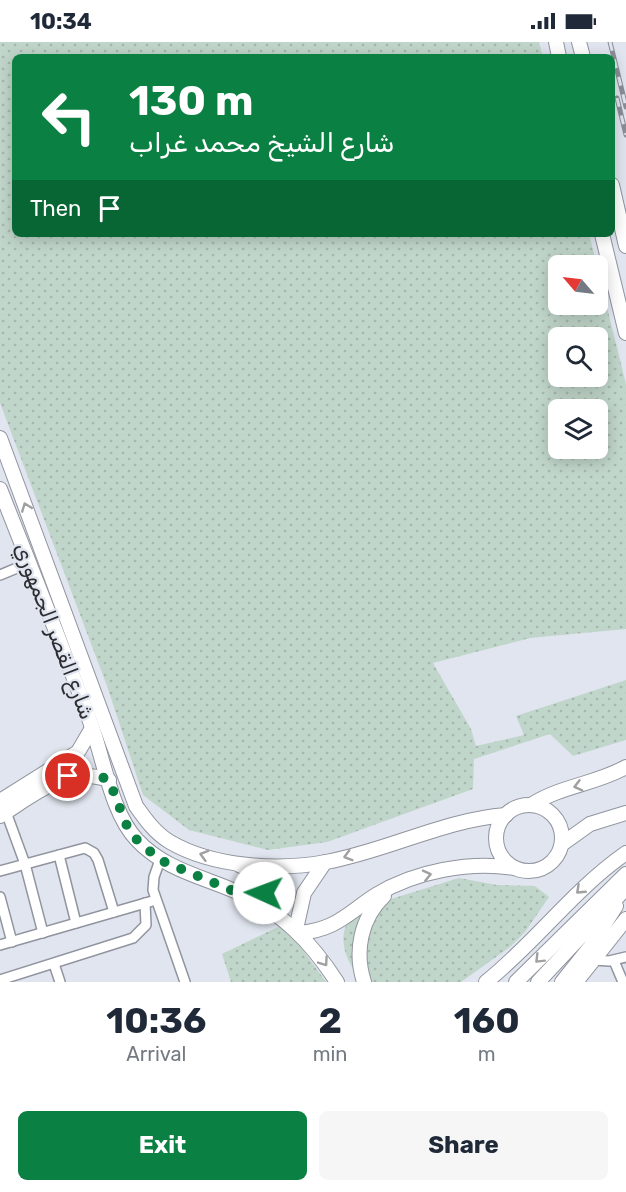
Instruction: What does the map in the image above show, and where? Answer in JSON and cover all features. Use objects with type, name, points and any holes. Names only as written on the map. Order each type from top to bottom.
[{"type":"main road","points":[[615,199],[626,246]]},
{"type":"main road","points":[[603,237],[626,333]]},
{"type":"main road","name":"شارع القصر الجمهوري","points":[[0,438],[136,806],[150,826],[171,842],[202,855],[237,862],[272,865],[325,862],[456,823],[506,815]]},
{"type":"main road","name":"شارع القصر الجمهوري","points":[[0,489],[92,728],[126,824],[137,840],[160,860],[238,893],[275,913],[298,931],[337,982]]},
{"type":"main road","points":[[4,804],[78,752],[92,728]]},
{"type":"main road","points":[[514,868],[500,853],[496,840],[499,826],[506,815],[518,807],[531,805],[555,793],[599,780],[626,767]]},
{"type":"main road","points":[[4,804],[68,776],[96,775],[109,780]]},
{"type":"main road","points":[[325,862],[304,893],[298,931],[332,926],[394,885],[467,866],[514,868],[527,872],[541,870],[557,857],[562,844],[561,830],[555,818],[545,809],[531,805]]},
{"type":"main road","points":[[562,844],[590,824],[626,813]]},
{"type":"main road","points":[[486,982],[522,951],[580,890],[626,853]]},
{"type":"main road","points":[[237,862],[254,874],[269,879],[274,885],[269,892],[238,893]]},
{"type":"main road","points":[[516,982],[626,874]]},
{"type":"main road","points":[[364,982],[359,955],[365,924],[375,906],[394,885]]},
{"type":"main road","points":[[538,982],[624,891]]},
{"type":"main road","points":[[562,982],[600,933],[624,891]]},
{"type":"main road","points":[[576,982],[626,919]]},
{"type":"street","points":[[0,574],[29,563]]},
{"type":"street","points":[[4,804],[25,864],[43,933]]},
{"type":"street","points":[[0,871],[85,848],[94,853],[114,912]]},
{"type":"street","points":[[59,855],[76,923]]},
{"type":"street","points":[[160,860],[154,877],[156,900],[185,982]]},
{"type":"street","points":[[0,897],[12,942]]},
{"type":"street","points":[[0,945],[156,900]]},
{"type":"street","points":[[0,980],[133,938],[146,925],[145,903]]},
{"type":"street","points":[[594,960],[614,960],[626,957]]},
{"type":"street","points":[[614,960],[623,982]]},
{"type":"street","points":[[54,964],[60,982]]},
{"type":"green space","points":[[0,42],[539,42],[542,54],[12,54],[12,237],[590,237],[594,255],[548,255],[548,315],[608,315],[608,311],[626,384],[626,629],[530,638],[433,663],[471,729],[476,746],[524,735],[516,716],[626,680],[626,740],[573,756],[550,734],[474,759],[473,789],[327,842],[268,850],[189,830],[143,795],[107,686],[0,403]]},
{"type":"green space","points":[[459,878],[497,885],[535,886],[549,897],[525,932],[510,947],[461,982],[363,982],[350,964],[344,945],[346,926],[351,917],[359,909]]},
{"type":"green space","points":[[284,924],[326,982],[231,982],[222,954]]},
{"type":"railway","points":[[610,42],[613,54]]},
{"type":"railway","points":[[615,62],[626,107]]},
{"type":"railway","points":[[617,98],[626,135]]},
{"type":"route","points":[[68,776],[96,775],[109,780],[126,824],[137,840],[160,860],[238,893],[251,891],[264,893]]}]
